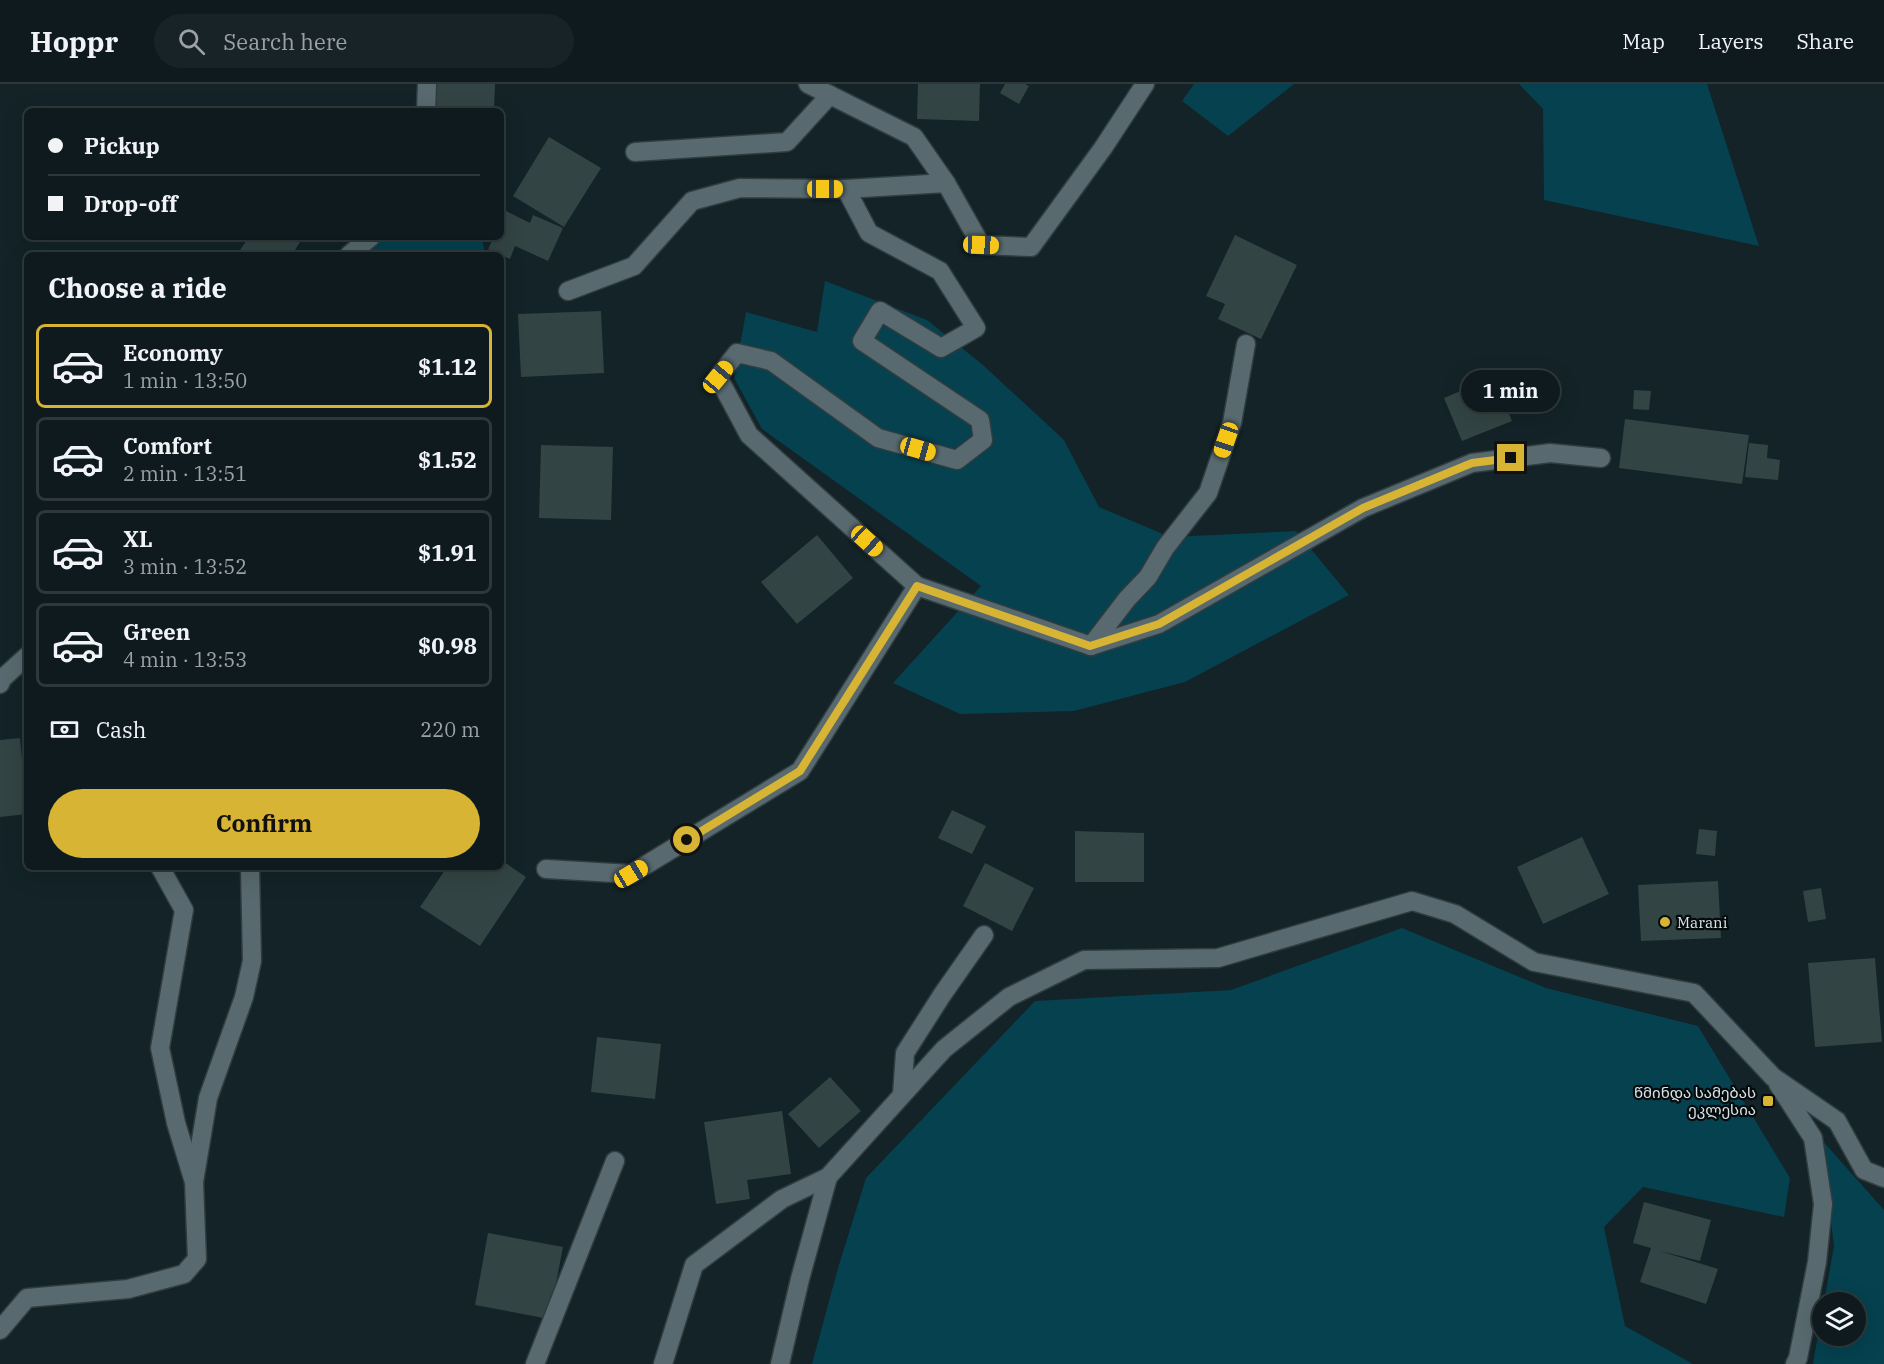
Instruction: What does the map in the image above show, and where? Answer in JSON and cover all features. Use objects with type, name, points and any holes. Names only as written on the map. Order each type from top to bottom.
[{"type":"street","points":[[426,108],[427,84]]},
{"type":"street","points":[[808,84],[914,137],[946,183],[981,245],[1030,247],[1103,148],[1145,84]]},
{"type":"street","points":[[635,152],[787,142],[830,95]]},
{"type":"street","points":[[568,291],[633,266],[692,201],[740,188],[846,189],[946,183]]},
{"type":"street","points":[[846,189],[869,233],[940,271],[976,328],[941,348],[880,311],[862,340],[980,420],[983,440],[957,460],[878,438],[771,361],[737,353],[718,377],[748,435],[917,586],[1090,646],[1159,624],[1363,508],[1472,463],[1550,453],[1601,458]]},
{"type":"street","points":[[352,252],[366,240]]},
{"type":"street","points":[[1090,646],[1127,599],[1148,577],[1165,548],[1208,493],[1232,423],[1246,344]]},
{"type":"street","points":[[546,869],[631,874],[800,771],[917,586]]},
{"type":"street","points":[[0,684],[2,679],[24,659]]},
{"type":"street","points":[[162,870],[184,910],[160,1048],[176,1123],[194,1182]]},
{"type":"street","points":[[0,1330],[27,1298],[128,1289],[184,1274],[197,1259],[194,1182],[208,1098],[244,997],[252,961],[250,870]]},
{"type":"street","points":[[663,1364],[694,1265],[782,1198],[828,1177],[944,1049],[1009,997],[1084,960],[1218,958],[1412,901],[1455,914],[1534,962],[1694,993],[1773,1077],[1812,1138],[1823,1204],[1817,1262],[1795,1364]]},
{"type":"street","points":[[902,1095],[905,1053],[984,935]]},
{"type":"street","points":[[1773,1077],[1837,1121],[1864,1170],[1884,1178]]},
{"type":"street","points":[[535,1364],[615,1161]]},
{"type":"street","points":[[780,1364],[828,1177]]},
{"type":"shaded area","points":[[1194,84],[1294,84],[1228,136],[1182,101]]},
{"type":"shaded area","points":[[1519,84],[1707,84],[1759,246],[1544,200],[1543,109]]},
{"type":"shaded area","points":[[380,240],[482,240],[484,252],[366,252]]},
{"type":"shaded area","points":[[825,281],[927,320],[983,365],[1064,440],[1099,507],[1170,537],[1296,531],[1349,595],[1185,682],[1074,711],[960,714],[893,683],[981,586],[762,429],[734,378],[746,312],[817,332]]},
{"type":"shaded area","points":[[1402,928],[1546,988],[1698,1026],[1790,1178],[1784,1217],[1643,1187],[1604,1227],[1625,1326],[1693,1364],[812,1364],[866,1178],[1035,1001],[1231,990]]},
{"type":"shaded area","points":[[1821,1139],[1884,1210],[1884,1364],[1813,1364],[1816,1346],[1866,1346],[1866,1292],[1826,1292],[1834,1246]]},
{"type":"building","points":[[436,84],[495,84],[494,108],[435,106]]},
{"type":"building","points":[[918,84],[980,84],[979,121],[917,119]]},
{"type":"building","points":[[1005,84],[1029,86],[1019,104],[1000,93]]},
{"type":"building","points":[[549,137],[601,168],[564,227],[513,196]]},
{"type":"building","points":[[506,211],[530,223],[533,215],[563,228],[548,261],[515,246],[510,259],[504,256],[504,252],[488,249],[492,240],[504,240]]},
{"type":"building","points":[[1235,235],[1297,265],[1261,339],[1218,319],[1225,304],[1206,296]]},
{"type":"building","points":[[247,240],[301,240],[294,252],[239,252]]},
{"type":"building","points":[[601,311],[604,373],[521,377],[518,314]]},
{"type":"building","points":[[1493,377],[1512,421],[1462,441],[1444,398]]},
{"type":"building","points":[[1634,390],[1651,391],[1649,410],[1633,409]]},
{"type":"building","points":[[1625,419],[1749,435],[1742,484],[1619,468]]},
{"type":"building","points":[[1749,443],[1768,445],[1767,458],[1780,460],[1778,480],[1745,477]]},
{"type":"building","points":[[541,445],[613,447],[611,520],[539,518]]},
{"type":"building","points":[[817,535],[853,578],[797,624],[761,582]]},
{"type":"building","points":[[20,738],[24,814],[0,817],[0,740]]},
{"type":"building","points":[[952,810],[986,826],[972,854],[938,838]]},
{"type":"building","points":[[1699,829],[1717,831],[1715,856],[1696,854]]},
{"type":"building","points":[[1075,831],[1144,833],[1144,882],[1075,882]]},
{"type":"building","points":[[1582,837],[1609,894],[1543,924],[1517,867]]},
{"type":"building","points":[[504,862],[526,877],[480,946],[420,907],[445,870],[504,870]]},
{"type":"building","points":[[985,863],[1034,888],[1012,931],[963,906]]},
{"type":"building","points":[[1718,881],[1721,938],[1641,941],[1638,885]]},
{"type":"building","points":[[1821,888],[1826,919],[1808,922],[1803,891]]},
{"type":"building","points":[[1875,958],[1882,1042],[1815,1047],[1808,963]]},
{"type":"building","points":[[597,1037],[661,1044],[655,1099],[591,1092]]},
{"type":"building","points":[[830,1077],[861,1111],[819,1148],[788,1114]]},
{"type":"building","points":[[782,1111],[791,1174],[747,1180],[750,1199],[716,1204],[704,1122]]},
{"type":"building","points":[[1644,1202],[1711,1220],[1700,1261],[1660,1251],[1718,1269],[1706,1304],[1640,1282],[1651,1248],[1633,1243]]},
{"type":"building","points":[[488,1233],[563,1247],[549,1319],[475,1305]]},
{"type":"place","name":"Marani","points":[[1665,922]]},
{"type":"place","name":"წმინდა სამებას ეკლესია","points":[[1768,1101]]},
{"type":"route","points":[[687,840],[800,771],[917,586],[1090,646],[1159,624],[1363,508],[1472,463],[1511,458]]}]
